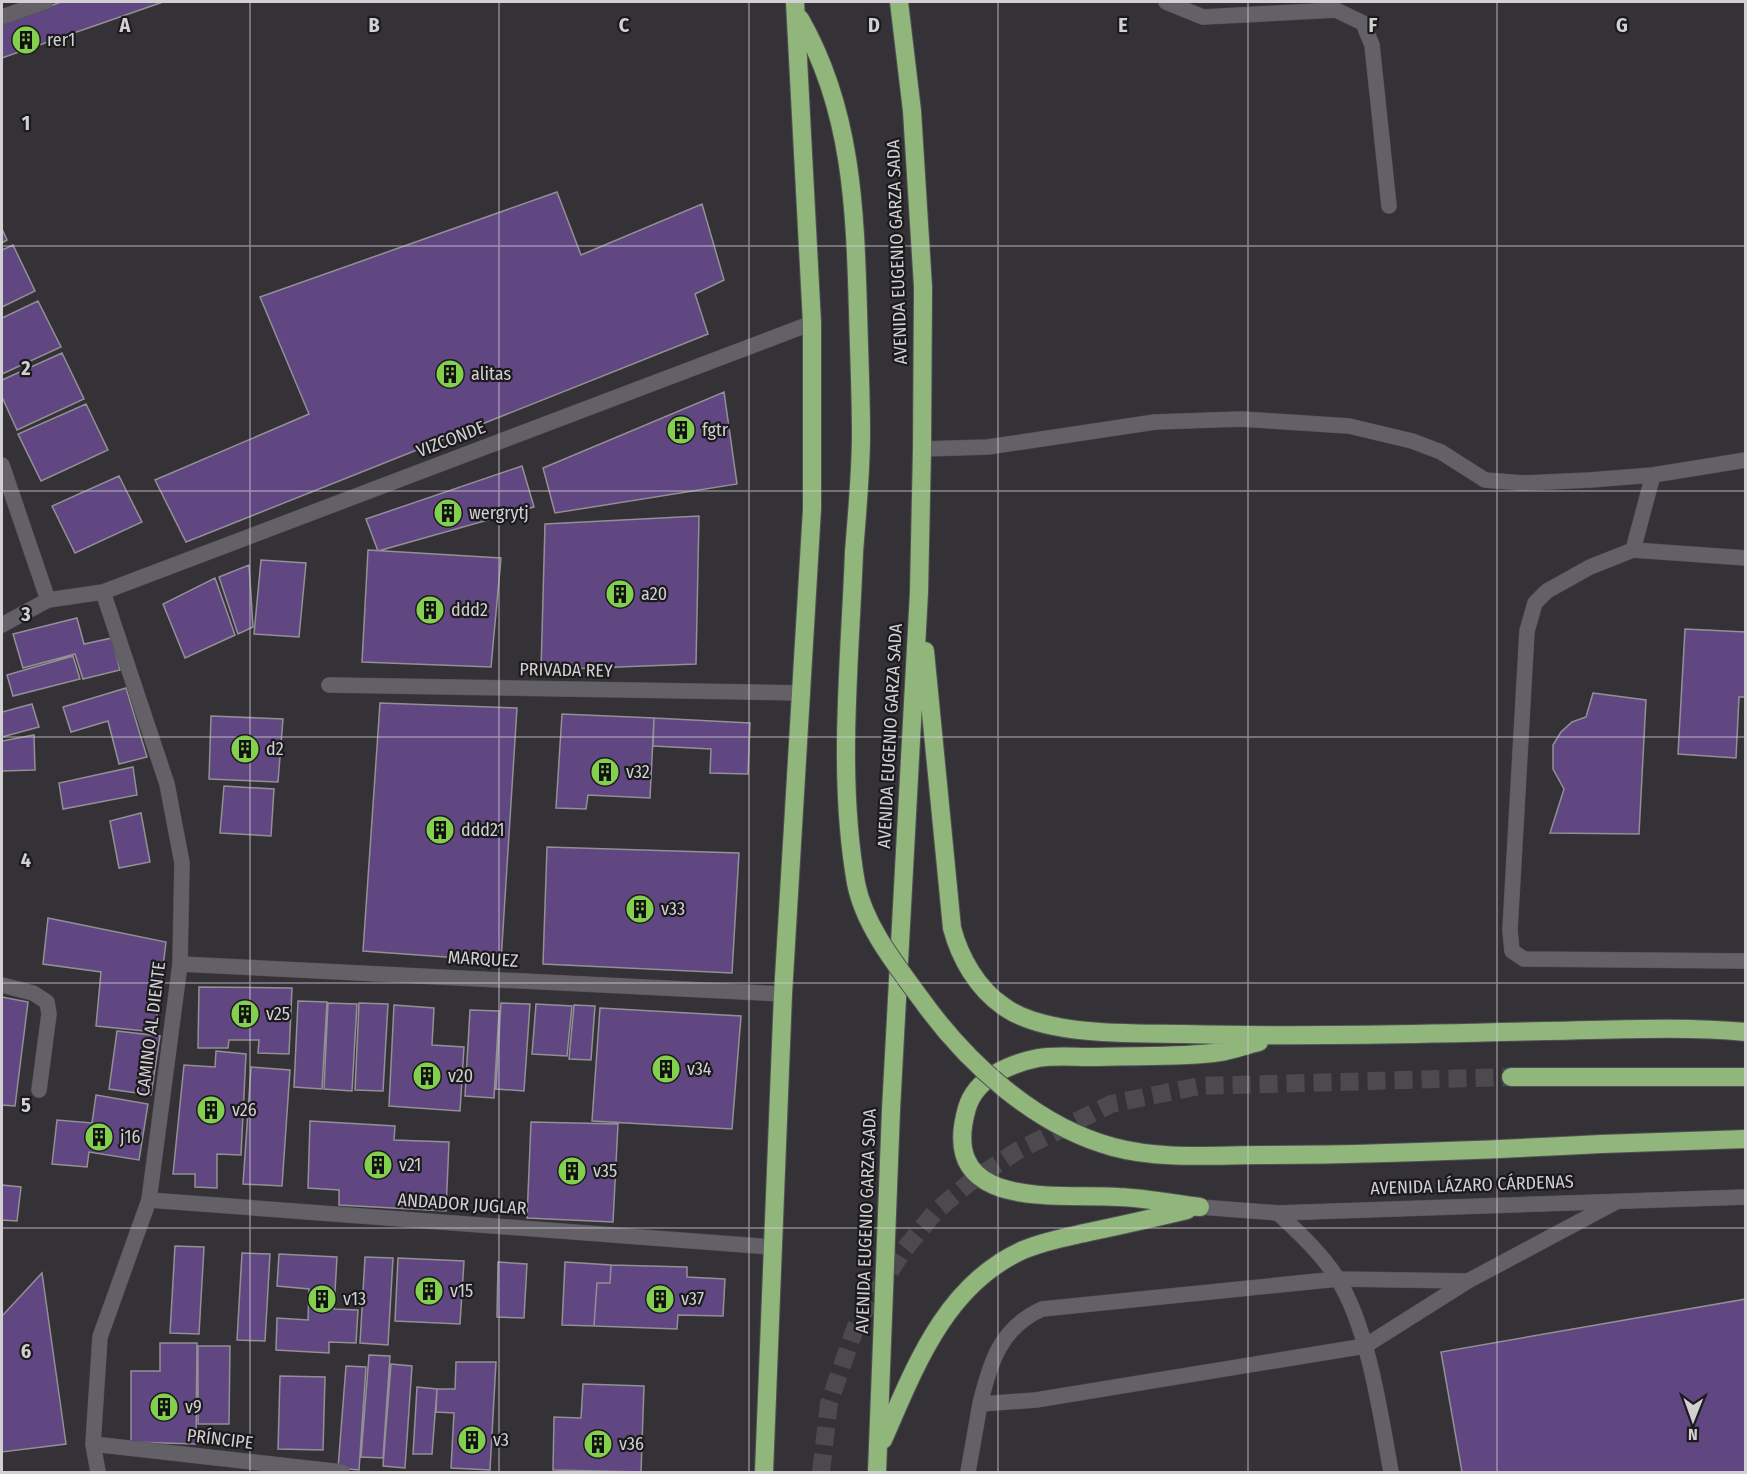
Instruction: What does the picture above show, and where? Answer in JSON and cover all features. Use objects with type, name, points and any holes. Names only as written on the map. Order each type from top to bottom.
[{"type":"highway","name":"AVENIDA EUGENIO GARZA SADA","points":[[877,1473],[891,1110],[919,592],[922,449],[922,276],[912,111],[899,2]]},
{"type":"highway","points":[[764,1473],[783,994],[803,693],[812,509],[812,323],[796,8]]},
{"type":"highway","points":[[796,8],[825,68],[839,114],[855,221],[861,435],[847,736],[848,813],[857,887],[870,920],[903,975],[932,1014],[983,1072],[1040,1114],[1112,1147],[1152,1154],[1356,1155],[1746,1139]]},
{"type":"highway","points":[[919,592],[952,928],[958,952],[981,986],[1003,1007],[1056,1026],[1096,1032],[1278,1036],[1626,1030],[1746,1032]]},
{"type":"highway","points":[[1200,1207],[1121,1197],[1024,1195],[998,1188],[982,1179],[962,1149],[961,1136],[968,1104],[976,1089],[1001,1070],[1038,1058],[1220,1052],[1278,1036]]},
{"type":"highway","points":[[1510,1077],[1744,1077]]},
{"type":"highway","points":[[879,1450],[930,1338],[951,1308],[1000,1263],[1023,1250],[1047,1242],[1200,1207]]},
{"type":"street","points":[[2,17],[45,2]]},
{"type":"street","points":[[1166,2],[1203,17],[1336,10],[1363,22],[1372,45],[1389,206]]},
{"type":"street","name":"VIZCONDE","points":[[48,600],[103,592],[812,323]]},
{"type":"street","points":[[922,449],[988,447],[1155,422],[1241,419],[1349,426],[1412,441],[1440,452],[1485,480],[1523,483],[1653,475],[1746,460]]},
{"type":"street","points":[[2,465],[48,600],[2,625]]},
{"type":"street","points":[[1633,550],[1653,475]]},
{"type":"street","points":[[1746,558],[1633,550],[1590,567],[1547,591],[1535,603],[1527,631],[1510,930],[1512,951],[1524,959],[1746,961]]},
{"type":"street","name":"CAMINO AL DIENTE","points":[[98,1473],[93,1444],[100,1337],[150,1200],[180,964],[182,862],[166,784],[103,592]]},
{"type":"street","name":"PRIVADA REY","points":[[329,685],[803,693]]},
{"type":"street","name":"MARQUEZ","points":[[180,964],[783,994]]},
{"type":"street","points":[[2,985],[33,993],[47,1002],[49,1014],[39,1090]]},
{"type":"street","name":"AVENIDA LÁZARO CÁRDENAS","points":[[1200,1207],[1278,1213],[1746,1197]]},
{"type":"street","name":"ANDADOR JUGLAR","points":[[150,1200],[772,1247]]},
{"type":"street","points":[[980,1404],[1036,1400],[1365,1346],[1468,1281],[1616,1202]]},
{"type":"street","points":[[1278,1213],[1317,1251],[1338,1279],[1365,1346],[1392,1473]]},
{"type":"street","points":[[968,1473],[989,1367],[1010,1330],[1025,1317],[1042,1309],[1338,1279],[1468,1281]]},
{"type":"street","name":"PRÍNCIPE","points":[[93,1444],[342,1473]]},
{"type":"building","name":"rer1","points":[[61,2],[163,2],[2,58],[2,23]]},
{"type":"building","name":"alitas","points":[[557,192],[581,255],[702,204],[724,280],[695,294],[708,334],[186,542],[155,480],[309,414],[260,297]]},
{"type":"building","points":[[2,229],[7,240],[2,243]]},
{"type":"building","points":[[13,245],[35,291],[2,307],[2,250]]},
{"type":"building","points":[[38,301],[61,347],[2,374],[2,318]]},
{"type":"building","points":[[62,353],[84,399],[17,430],[2,397],[2,380]]},
{"type":"building","name":"fgtr","points":[[724,392],[737,484],[555,513],[543,468]]},
{"type":"building","points":[[86,404],[108,450],[41,481],[18,434]]},
{"type":"building","name":"wergrytj","points":[[522,466],[534,507],[378,551],[366,519]]},
{"type":"building","points":[[119,476],[142,522],[75,553],[52,506]]},
{"type":"building","name":"a20","points":[[699,516],[696,664],[541,670],[545,524]]},
{"type":"building","name":"ddd2","points":[[368,550],[501,558],[491,667],[362,662]]},
{"type":"building","points":[[261,560],[306,563],[299,637],[254,634]]},
{"type":"building","points":[[249,565],[253,627],[238,634],[219,577]]},
{"type":"building","points":[[215,578],[235,635],[185,658],[163,604]]},
{"type":"building","points":[[77,618],[84,644],[112,638],[120,670],[83,679],[75,654],[23,668],[13,634]]},
{"type":"building","points":[[1685,629],[1746,632],[1746,697],[1739,697],[1736,758],[1678,754]]},
{"type":"building","points":[[73,656],[80,679],[13,696],[7,675]]},
{"type":"building","points":[[126,688],[147,757],[119,764],[108,721],[71,732],[63,707]]},
{"type":"building","points":[[1593,693],[1646,700],[1639,834],[1550,833],[1564,789],[1553,769],[1553,745],[1561,732],[1572,722],[1586,717]]},
{"type":"building","name":"ddd21","points":[[380,703],[517,708],[501,961],[363,951]]},
{"type":"building","points":[[32,704],[39,727],[2,737],[2,712]]},
{"type":"building","name":"v32","points":[[562,714],[654,718],[650,798],[588,795],[586,809],[556,808]]},
{"type":"building","name":"d2","points":[[211,716],[283,719],[278,782],[209,779]]},
{"type":"building","points":[[654,718],[750,723],[748,774],[710,773],[711,749],[653,746]]},
{"type":"building","points":[[34,735],[35,770],[2,771],[2,741]]},
{"type":"building","points":[[133,767],[137,795],[63,809],[59,783]]},
{"type":"building","points":[[224,786],[274,789],[271,836],[220,833]]},
{"type":"building","points":[[141,813],[150,862],[119,868],[110,821]]},
{"type":"building","name":"v33","points":[[547,847],[739,853],[732,973],[543,964]]},
{"type":"building","points":[[48,918],[166,942],[155,1032],[96,1026],[101,972],[43,964]]},
{"type":"building","name":"v25","points":[[199,987],[292,988],[289,1054],[258,1053],[259,1040],[229,1040],[228,1048],[198,1048]]},
{"type":"building","points":[[2,997],[28,1002],[15,1106],[2,1105]]},
{"type":"building","points":[[298,1001],[327,1002],[322,1089],[294,1087]]},
{"type":"building","points":[[328,1003],[357,1004],[352,1091],[324,1089]]},
{"type":"building","points":[[359,1003],[388,1004],[383,1091],[355,1090]]},
{"type":"building","points":[[501,1003],[530,1004],[524,1091],[496,1089]]},
{"type":"building","points":[[536,1004],[572,1006],[567,1056],[532,1054]]},
{"type":"building","name":"v20","points":[[394,1005],[434,1008],[432,1045],[464,1047],[460,1111],[389,1106]]},
{"type":"building","points":[[574,1005],[595,1006],[591,1060],[569,1059]]},
{"type":"building","name":"v34","points":[[600,1008],[741,1016],[732,1129],[592,1121]]},
{"type":"building","points":[[470,1010],[499,1011],[494,1098],[465,1096]]},
{"type":"building","points":[[117,1031],[160,1036],[151,1095],[109,1089]]},
{"type":"building","name":"v26","points":[[216,1051],[246,1054],[241,1155],[217,1154],[217,1188],[195,1187],[195,1174],[173,1174],[184,1065],[215,1067]]},
{"type":"building","points":[[251,1067],[290,1070],[282,1186],[243,1184]]},
{"type":"building","name":"j16","points":[[96,1095],[148,1104],[139,1160],[89,1152],[87,1167],[52,1164],[57,1120],[92,1123]]},
{"type":"building","name":"v21","points":[[310,1121],[395,1126],[394,1140],[449,1142],[446,1211],[339,1205],[339,1190],[308,1188]]},
{"type":"building","name":"v35","points":[[531,1122],[618,1124],[613,1222],[527,1218]]},
{"type":"building","points":[[2,1185],[21,1187],[17,1221],[2,1220]]},
{"type":"building","points":[[175,1246],[204,1247],[199,1334],[170,1333]]},
{"type":"building","points":[[242,1253],[270,1254],[265,1341],[237,1340]]},
{"type":"building","name":"v13","points":[[279,1254],[337,1257],[334,1309],[358,1310],[356,1343],[329,1342],[329,1353],[276,1350],[277,1318],[308,1320],[309,1289],[277,1286]]},
{"type":"building","points":[[365,1257],[393,1258],[388,1345],[360,1343]]},
{"type":"building","name":"v15","points":[[398,1258],[464,1261],[460,1324],[395,1321]]},
{"type":"building","points":[[498,1262],[527,1264],[524,1318],[497,1317]]},
{"type":"building","points":[[565,1262],[611,1265],[610,1283],[597,1283],[594,1326],[562,1325]]},
{"type":"building","name":"v37","points":[[611,1265],[687,1267],[687,1277],[725,1279],[723,1316],[678,1315],[677,1329],[594,1326],[597,1283],[610,1283]]},
{"type":"building","points":[[42,1273],[66,1444],[2,1452],[2,1316]]},
{"type":"building","points":[[1746,1299],[1746,1472],[1462,1472],[1441,1352]]},
{"type":"building","name":"v9","points":[[160,1343],[197,1343],[196,1444],[131,1442],[131,1371],[160,1371]]},
{"type":"building","points":[[198,1346],[230,1346],[229,1424],[198,1424]]},
{"type":"building","points":[[369,1355],[390,1356],[383,1458],[361,1457]]},
{"type":"building","name":"v3","points":[[456,1362],[496,1362],[490,1470],[451,1468],[454,1413],[436,1412],[437,1389],[455,1389]]},
{"type":"building","points":[[391,1364],[412,1366],[405,1468],[383,1466]]},
{"type":"building","points":[[346,1366],[366,1367],[359,1470],[338,1468]]},
{"type":"building","points":[[280,1376],[325,1377],[323,1450],[278,1449]]},
{"type":"building","name":"v36","points":[[583,1384],[644,1386],[641,1472],[553,1470],[554,1417],[581,1418]]},
{"type":"building","points":[[417,1387],[437,1389],[432,1454],[413,1454]]},
{"type":"tunnel","points":[[821,1472],[829,1403],[857,1323],[903,1251],[936,1211],[969,1183],[1017,1151],[1111,1104],[1199,1086],[1511,1077]]},
{"type":"place","name":"rer1","points":[[26,40]]},
{"type":"place","name":"alitas","points":[[450,374]]},
{"type":"place","name":"fgtr","points":[[681,430]]},
{"type":"place","name":"wergrytj","points":[[448,513]]},
{"type":"place","name":"a20","points":[[620,594]]},
{"type":"place","name":"ddd2","points":[[430,610]]},
{"type":"place","name":"d2","points":[[245,749]]},
{"type":"place","name":"v32","points":[[605,772]]},
{"type":"place","name":"ddd21","points":[[440,830]]},
{"type":"place","name":"v33","points":[[640,909]]},
{"type":"place","name":"v25","points":[[245,1014]]},
{"type":"place","name":"v34","points":[[666,1069]]},
{"type":"place","name":"v20","points":[[427,1076]]},
{"type":"place","name":"v26","points":[[211,1110]]},
{"type":"place","name":"j16","points":[[99,1137]]},
{"type":"place","name":"v21","points":[[378,1165]]},
{"type":"place","name":"v35","points":[[572,1171]]},
{"type":"place","name":"v15","points":[[429,1291]]},
{"type":"place","name":"v13","points":[[322,1299]]},
{"type":"place","name":"v37","points":[[660,1299]]},
{"type":"place","name":"v9","points":[[164,1407]]},
{"type":"place","name":"v3","points":[[472,1440]]},
{"type":"place","name":"v36","points":[[598,1444]]}]
